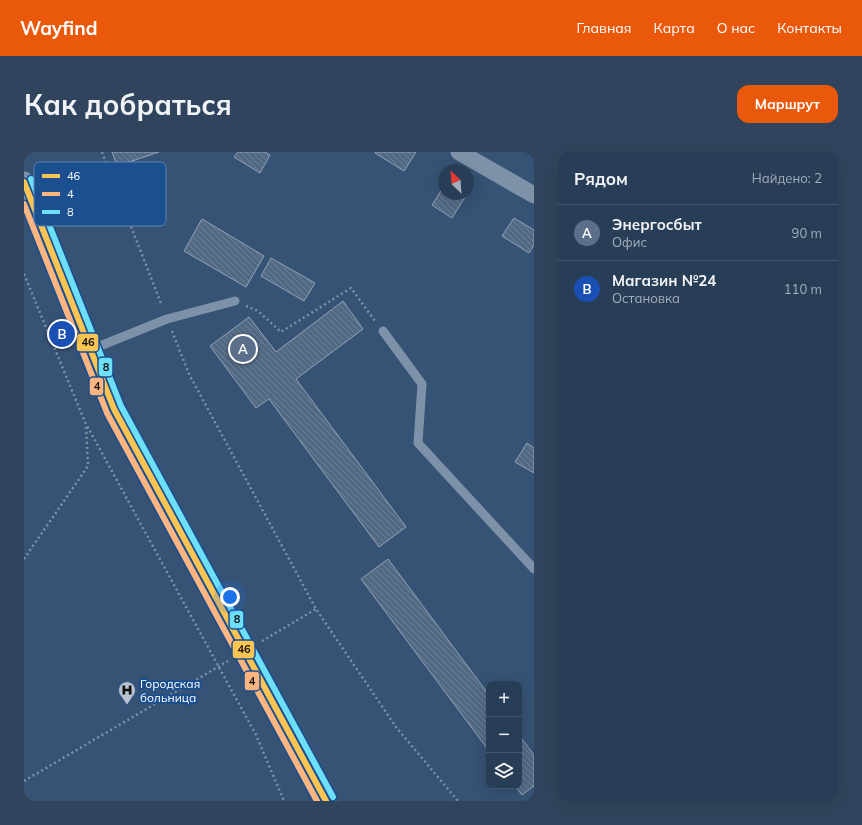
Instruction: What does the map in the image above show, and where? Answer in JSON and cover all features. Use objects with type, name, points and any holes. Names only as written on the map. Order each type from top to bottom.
[{"type":"street","points":[[459,152],[534,195]]},
{"type":"street","points":[[24,182],[34,208]]},
{"type":"street","points":[[24,206],[34,218]]},
{"type":"street","points":[[41,226],[114,409],[326,801]]},
{"type":"lane","points":[[90,350],[167,319],[235,301]]},
{"type":"lane","points":[[383,331],[422,384],[418,443],[534,569]]},
{"type":"path","points":[[102,152],[106,162]]},
{"type":"path","points":[[131,226],[189,374],[316,609],[396,727],[458,801]]},
{"type":"path","points":[[24,274],[85,422],[256,735],[284,801]]},
{"type":"path","points":[[235,301],[258,311],[281,332],[350,288],[383,331]]},
{"type":"path","points":[[24,559],[88,466],[85,422]]},
{"type":"path","points":[[24,781],[316,609]]},
{"type":"building","points":[[112,152],[159,152],[129,162],[116,162]]},
{"type":"building","points":[[238,152],[265,152],[270,155],[260,173],[234,157]]},
{"type":"building","points":[[375,152],[416,152],[404,171]]},
{"type":"building","points":[[438,196],[438,200],[463,200],[452,218],[432,205]]},
{"type":"building","points":[[514,218],[534,230],[534,245],[529,253],[502,236]]},
{"type":"building","points":[[202,219],[264,256],[246,287],[184,251]]},
{"type":"building","points":[[271,258],[315,283],[304,301],[261,276]]},
{"type":"building","points":[[343,301],[363,329],[296,379],[406,527],[379,547],[269,399],[256,408],[210,346],[249,317],[276,352]]},
{"type":"building","points":[[527,443],[534,448],[534,473],[515,462]]},
{"type":"building","points":[[388,559],[486,691],[486,747],[361,579]]},
{"type":"building","points":[[522,739],[534,755],[534,786],[522,795],[517,789],[522,789]]},
{"type":"transit line","name":"8","points":[[31,179],[34,187]]},
{"type":"transit line","name":"46","points":[[24,182],[34,207]]},
{"type":"transit line","name":"4","points":[[24,204],[107,413],[317,801]]},
{"type":"transit line","name":"46","points":[[41,226],[114,409],[326,801]]},
{"type":"transit line","name":"8","points":[[50,226],[121,406],[333,797]]},
{"type":"place","name":"Магазин №24","points":[[62,334]]},
{"type":"place","name":"Энергосбыт","points":[[243,349]]},
{"type":"place","name":"Городская больница","points":[[127,705]]}]
